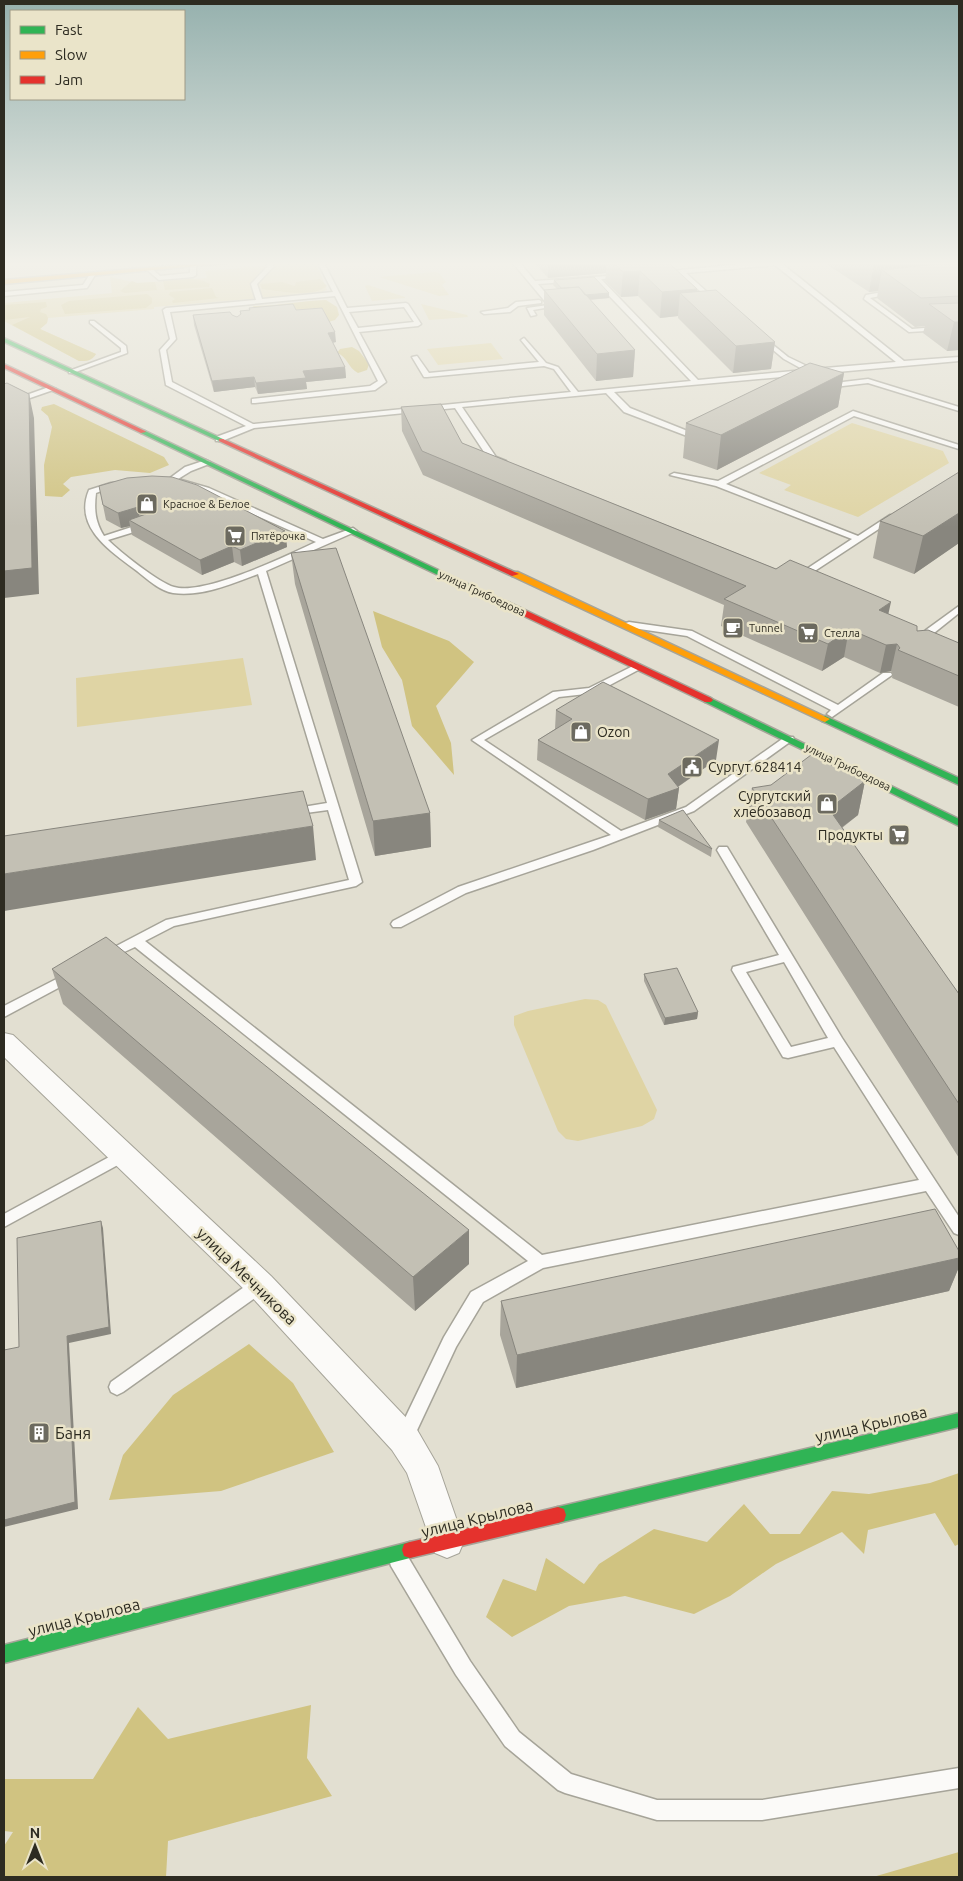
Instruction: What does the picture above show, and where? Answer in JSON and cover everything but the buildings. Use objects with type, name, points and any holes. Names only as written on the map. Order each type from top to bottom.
[{"type":"main road","points":[[27,351],[622,624],[959,782]]},
{"type":"main road","name":"улица Грибоедова","points":[[4,366],[789,739],[959,823]]},
{"type":"main road","name":"улица Крылова","points":[[4,1654],[447,1541],[959,1420]]},
{"type":"street","name":"улица Мечникова","points":[[4,1042],[260,1285],[404,1439],[421,1466],[447,1541]]},
{"type":"lane","points":[[71,372],[124,353],[124,351]]},
{"type":"lane","points":[[163,351],[169,383],[252,426]]},
{"type":"lane","points":[[255,401],[372,388],[382,382],[366,351]]},
{"type":"lane","points":[[533,351],[544,364]]},
{"type":"lane","points":[[666,351],[697,383]]},
{"type":"lane","points":[[778,351],[786,358],[812,371],[825,386],[868,381],[959,409]]},
{"type":"lane","points":[[887,351],[902,363]]},
{"type":"lane","points":[[415,357],[427,375],[544,364],[556,368],[576,394]]},
{"type":"lane","points":[[218,439],[252,426],[812,371],[959,359]]},
{"type":"lane","points":[[4,405],[52,389]]},
{"type":"lane","points":[[608,391],[627,410],[694,437],[712,429]]},
{"type":"lane","points":[[12,395],[21,400]]},
{"type":"lane","points":[[457,406],[493,459],[510,466]]},
{"type":"lane","points":[[719,484],[853,413],[959,447]]},
{"type":"lane","points":[[172,480],[206,462]]},
{"type":"lane","points":[[674,475],[702,479],[719,484],[856,538]]},
{"type":"lane","points":[[324,542],[206,490],[172,480],[110,485],[92,492],[89,509],[92,525],[102,539],[110,548],[173,590],[198,590],[261,570],[353,531]]},
{"type":"lane","points":[[801,586],[792,582],[856,538],[904,510]]},
{"type":"lane","points":[[102,539],[144,526]]},
{"type":"lane","points":[[95,963],[170,923],[356,882],[261,570]]},
{"type":"lane","points":[[938,644],[929,632],[959,609]]},
{"type":"lane","points":[[622,624],[689,633],[838,709]]},
{"type":"lane","points":[[916,634],[938,644]]},
{"type":"lane","points":[[922,650],[938,644]]},
{"type":"lane","points":[[618,835],[477,740],[557,694],[591,691],[637,667]]},
{"type":"lane","points":[[827,720],[838,709],[887,675]]},
{"type":"lane","points":[[397,924],[462,890],[589,847],[690,809],[789,739]]},
{"type":"lane","points":[[275,814],[333,806]]},
{"type":"lane","points":[[723,850],[837,1041],[959,1229]]},
{"type":"lane","points":[[136,941],[540,1262]]},
{"type":"lane","points":[[787,958],[738,970],[788,1053],[837,1041]]},
{"type":"lane","points":[[4,1012],[78,972]]},
{"type":"lane","points":[[4,1221],[122,1156]]},
{"type":"lane","points":[[404,1439],[450,1342],[477,1297],[540,1262],[931,1184]]},
{"type":"lane","points":[[117,1387],[260,1285]]},
{"type":"lane","points":[[395,1554],[463,1668],[512,1739],[565,1782],[658,1810],[762,1810],[959,1778]]},
{"type":"shaded area","points":[[60,351],[89,351],[96,354],[91,359],[79,361]]},
{"type":"shaded area","points":[[60,351],[89,351],[96,354],[91,359],[79,361]]},
{"type":"shaded area","points":[[339,351],[359,351],[369,364],[367,370],[358,373],[337,353]]},
{"type":"shaded area","points":[[428,351],[497,351],[503,359],[438,365]]},
{"type":"shaded area","points":[[54,404],[164,457],[169,465],[150,473],[115,470],[71,477],[63,484],[70,490],[62,497],[45,496],[44,465],[52,427],[48,416],[41,410],[42,407]]},
{"type":"shaded area","points":[[852,423],[943,451],[949,463],[858,517],[784,490],[791,485],[759,473]]},
{"type":"shaded area","points":[[373,611],[449,641],[474,662],[436,706],[451,743],[454,775],[412,726],[402,680],[382,647]]},
{"type":"shaded area","points":[[243,658],[252,705],[77,727],[76,678]]},
{"type":"shaded area","points":[[585,999],[598,1000],[606,1005],[657,1110],[654,1119],[642,1126],[578,1141],[566,1139],[558,1131],[514,1025],[514,1016],[528,1011]]},
{"type":"shaded area","points":[[249,1344],[293,1383],[334,1452],[221,1491],[109,1500],[123,1455],[173,1395]]},
{"type":"shaded area","points":[[959,1473],[959,1544],[955,1546],[935,1513],[868,1530],[864,1554],[842,1532],[776,1564],[730,1596],[694,1614],[625,1596],[569,1606],[512,1637],[486,1617],[503,1579],[536,1591],[546,1558],[584,1584],[599,1564],[654,1529],[707,1542],[744,1504],[770,1534],[800,1534],[832,1491],[869,1494],[930,1483]]},
{"type":"shaded area","points":[[311,1705],[307,1758],[332,1796],[168,1841],[166,1877],[4,1877],[4,1846],[13,1832],[4,1831],[4,1779],[93,1779],[138,1707],[168,1739]]},
{"type":"shaded area","points":[[959,1852],[959,1877],[873,1877]]},
{"type":"traffic: fast","points":[[27,351],[221,440]]},
{"type":"traffic: fast","points":[[143,432],[508,605]]},
{"type":"traffic: fast","points":[[708,700],[959,823]]},
{"type":"traffic: fast","points":[[825,719],[959,782]]},
{"type":"traffic: fast","points":[[558,1515],[959,1420]]},
{"type":"traffic: fast","points":[[4,1654],[410,1550]]},
{"type":"traffic: slow","points":[[515,574],[825,719]]},
{"type":"traffic: jam","points":[[4,366],[143,432]]},
{"type":"traffic: jam","points":[[221,440],[515,574]]},
{"type":"traffic: jam","points":[[508,605],[708,700]]},
{"type":"traffic: jam","points":[[410,1550],[558,1515]]},
{"type":"place","name":"Красное & Белое","points":[[147,504]]},
{"type":"place","name":"Пятёрочка","points":[[235,536]]},
{"type":"place","name":"Tunnel","points":[[733,628]]},
{"type":"place","name":"Стелла","points":[[808,633]]},
{"type":"place","name":"Ozon","points":[[581,732]]},
{"type":"place","name":"Сургут 628414","points":[[692,767]]},
{"type":"place","name":"Сургутский хлебозавод","points":[[827,804]]},
{"type":"place","name":"Продукты","points":[[899,835]]},
{"type":"place","name":"Баня","points":[[39,1433]]}]
